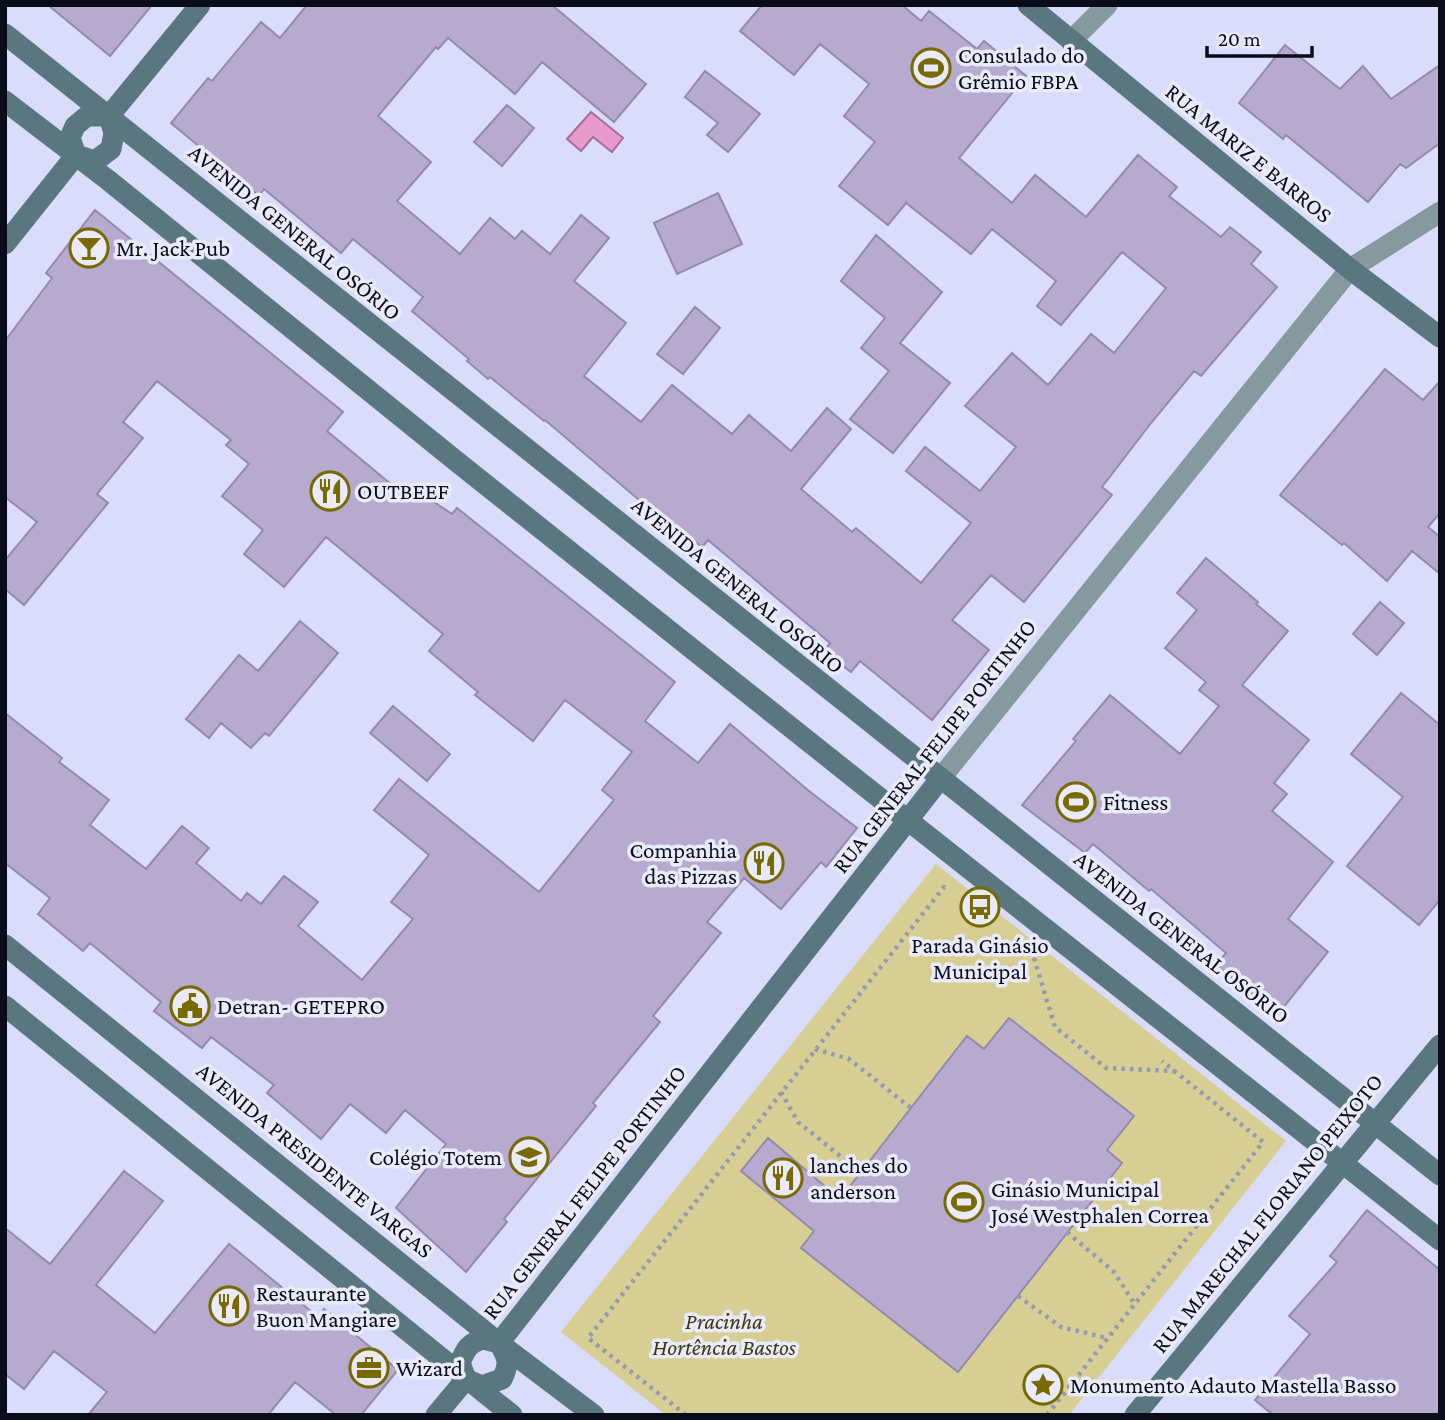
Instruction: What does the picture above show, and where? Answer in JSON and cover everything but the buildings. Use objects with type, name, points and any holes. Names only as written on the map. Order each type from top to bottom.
[{"type":"main road","points":[[108,116],[200,5]]},
{"type":"main road","name":"RUA MARIZ E BARROS","points":[[1028,5],[1350,269],[1440,337]]},
{"type":"main road","name":"AVENIDA GENERAL OSÓRIO","points":[[5,34],[1440,1175]]},
{"type":"main road","points":[[5,101],[76,155],[471,474],[1440,1240]]},
{"type":"main road","points":[[76,155],[70,138],[75,126],[87,116],[108,116]]},
{"type":"main road","points":[[76,155],[95,160],[111,149],[114,133],[108,116]]},
{"type":"main road","points":[[5,244],[76,155]]},
{"type":"main road","name":"RUA GENERAL FELIPE PORTINHO","points":[[499,1343],[940,779]]},
{"type":"main road","name":"AVENIDA PRESIDENTE VARGAS","points":[[5,945],[499,1343],[594,1415]]},
{"type":"main road","points":[[5,1006],[512,1415]]},
{"type":"main road","name":"RUA MARECHAL FLORIANO PEIXOTO","points":[[1135,1415],[1440,1045]]},
{"type":"main road","name":"RUA GENERAL FELIPE PORTINHO","points":[[484,1339],[499,1343],[508,1359],[508,1367],[502,1379],[482,1386],[466,1379],[460,1363],[474,1341],[484,1339]]},
{"type":"main road","points":[[436,1415],[466,1379]]},
{"type":"street","points":[[1071,41],[1107,5]]},
{"type":"street","name":"RUA GENERAL FELIPE PORTINHO","points":[[940,779],[1350,269],[1440,212]]},
{"type":"path","points":[[686,1415],[588,1338],[944,887],[954,895]]},
{"type":"path","points":[[1024,950],[1044,967]]},
{"type":"path","points":[[1034,958],[1055,1027],[1106,1068],[1175,1072]]},
{"type":"path","points":[[815,1049],[849,1059],[911,1108]]},
{"type":"path","points":[[1047,1415],[1263,1142],[1153,1054]]},
{"type":"path","points":[[781,1092],[798,1122],[860,1172]]},
{"type":"path","points":[[1068,1232],[1114,1272],[1134,1303]]},
{"type":"path","points":[[1017,1296],[1060,1327],[1107,1338]]},
{"type":"green space","name":"Pracinha Hortência Bastos","points":[[936,864],[1286,1141],[1069,1415],[666,1415],[561,1332]]},
{"type":"shaded area","points":[[591,112],[623,138],[612,152],[593,137],[581,151],[567,139]]},
{"type":"place","name":"Consulado do Grêmio FBPA","points":[[931,68]]},
{"type":"place","name":"Mr. Jack Pub","points":[[89,248]]},
{"type":"place","name":"OUTBEEF","points":[[330,491]]},
{"type":"place","name":"Fitness","points":[[1076,802]]},
{"type":"place","name":"Companhia das Pizzas","points":[[764,863]]},
{"type":"place","name":"Parada Ginásio Municipal","points":[[980,907]]},
{"type":"place","name":"Detran- GETEPRO","points":[[190,1006]]},
{"type":"place","name":"Colégio Totem","points":[[529,1157]]},
{"type":"place","name":"lanches do anderson","points":[[783,1178]]},
{"type":"place","name":"Ginásio Municipal José Westphalen Correa","points":[[964,1202]]},
{"type":"place","name":"Restaurante Buon Mangiare","points":[[229,1306]]},
{"type":"place","name":"Wizard","points":[[369,1368]]},
{"type":"place","name":"Monumento Adauto Mastella Basso","points":[[1043,1385]]}]
